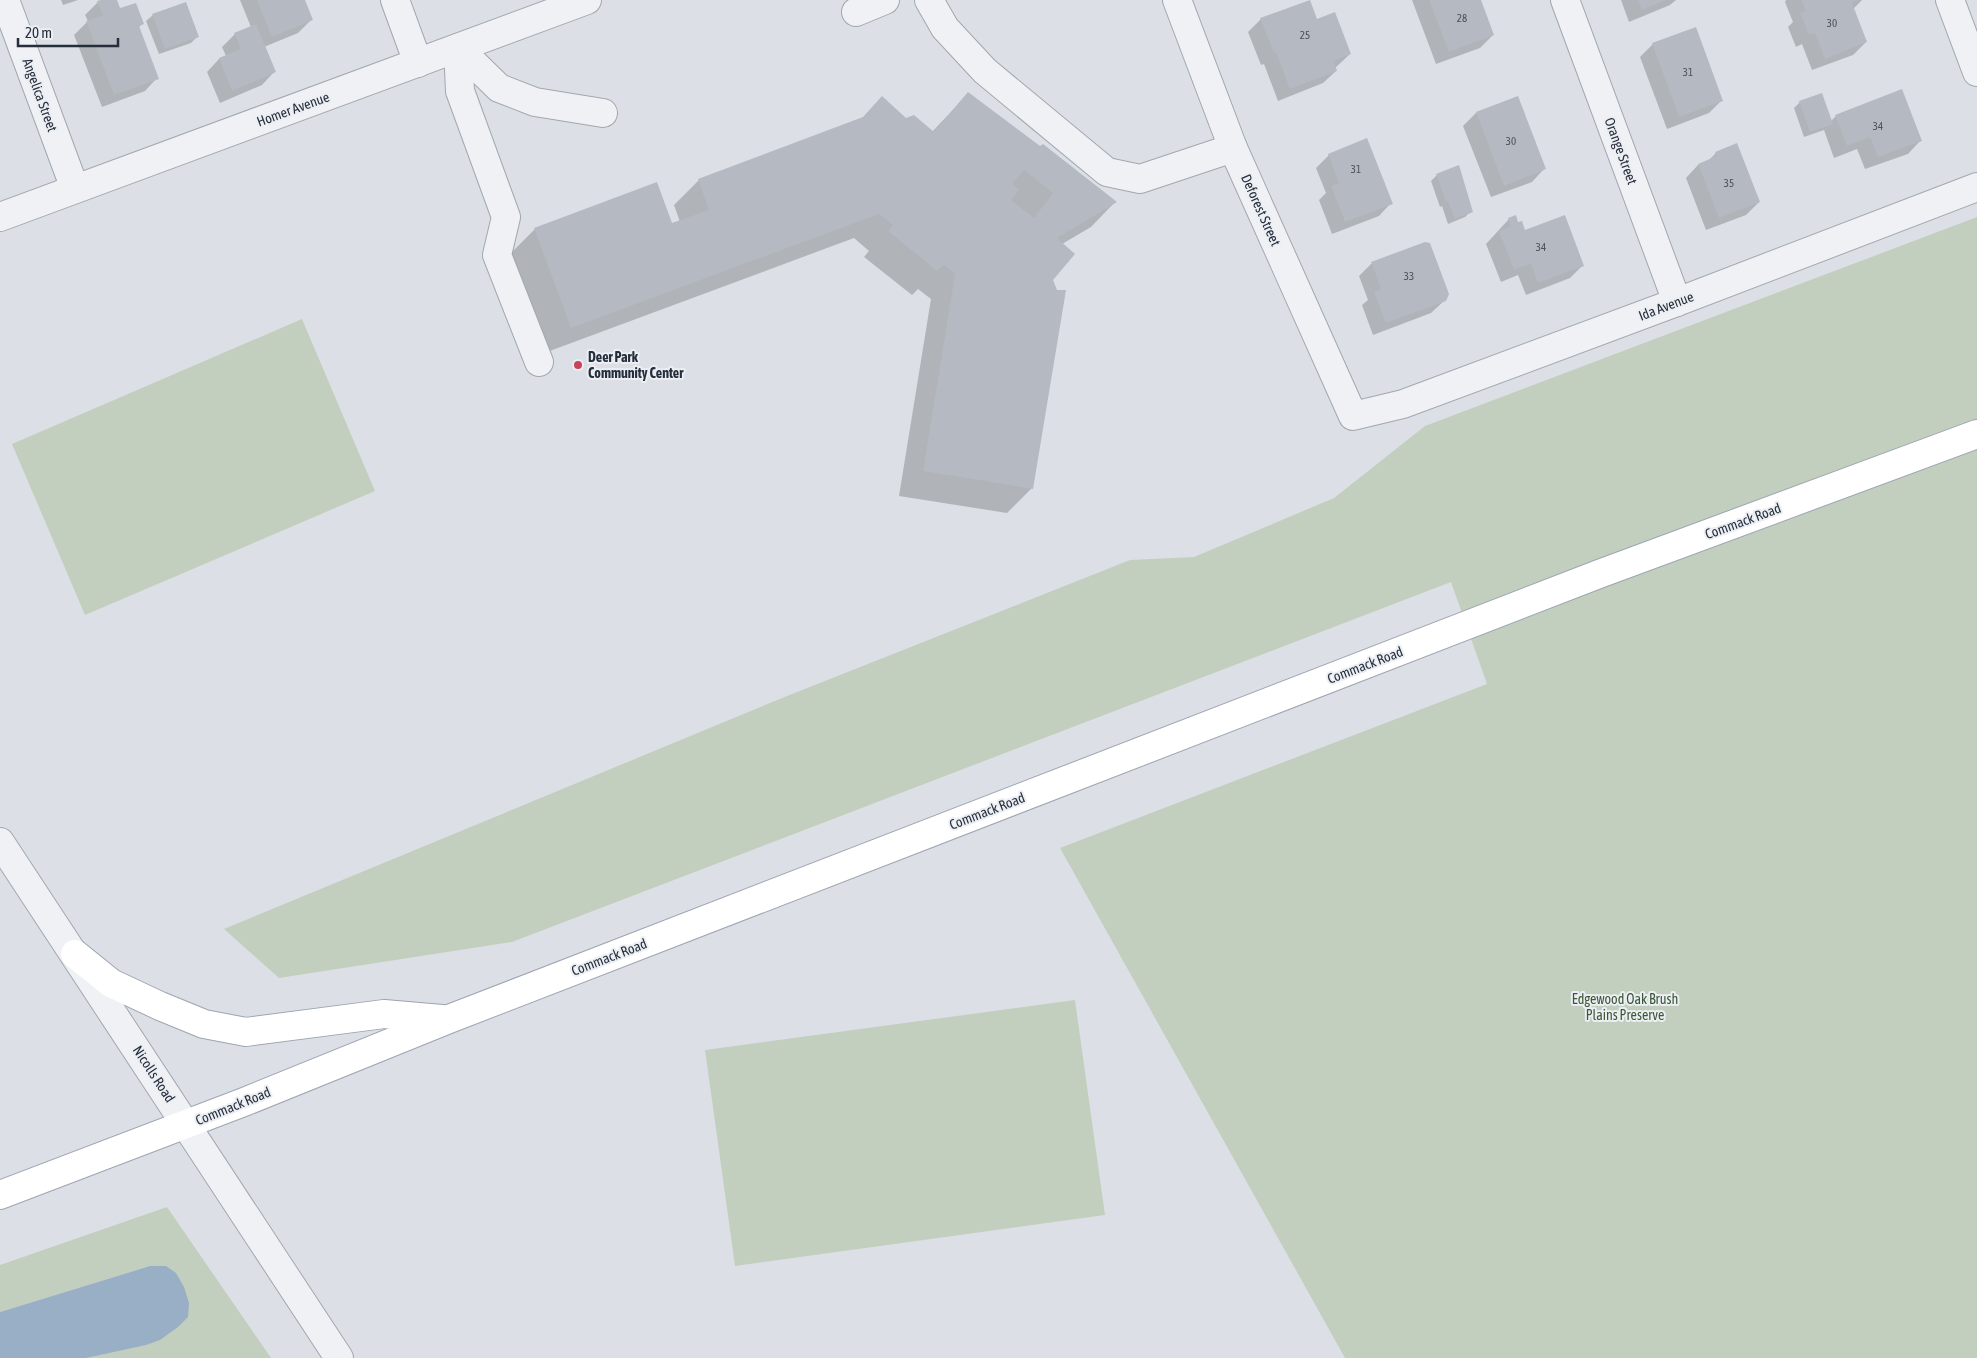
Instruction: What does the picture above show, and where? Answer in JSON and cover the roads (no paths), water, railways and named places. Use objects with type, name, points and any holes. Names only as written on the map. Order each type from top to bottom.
[{"type":"main road","name":"Commack Road","points":[[0,1195],[187,1124],[449,1019],[1599,574],[1977,434]]},
{"type":"main road","points":[[76,954],[111,983],[152,1002],[204,1024],[246,1032],[384,1014],[449,1019]]},
{"type":"street","name":"Angelica Street","points":[[5,0],[75,189]]},
{"type":"street","points":[[395,0],[418,63]]},
{"type":"street","name":"Homer Avenue","points":[[0,217],[586,0]]},
{"type":"street","points":[[856,12],[885,0]]},
{"type":"street","points":[[929,0],[945,28],[985,71],[1106,172],[1140,179],[1233,148]]},
{"type":"street","name":"Deforest Street","points":[[1177,0],[1233,148],[1353,416]]},
{"type":"street","name":"Orange Street","points":[[1565,0],[1677,302]]},
{"type":"street","points":[[1950,0],[1977,72]]},
{"type":"street","points":[[458,48],[499,88],[535,102],[603,113]]},
{"type":"street","points":[[458,48],[460,91],[506,217],[497,255],[539,362]]},
{"type":"street","name":"Ida Avenue","points":[[1353,416],[1403,404],[1977,187]]},
{"type":"street","name":"Nicolls Road","points":[[0,842],[76,954],[339,1358]]},
{"type":"water","points":[[150,1266],[166,1266],[176,1273],[184,1287],[189,1303],[188,1317],[160,1340],[146,1345],[86,1358],[0,1358],[0,1312]]},
{"type":"place","name":"Deer Park Community Center","points":[[578,365]]},
{"type":"park label","name":"Edgewood Oak Brush Plains Preserve","points":[[1625,1008]]}]
